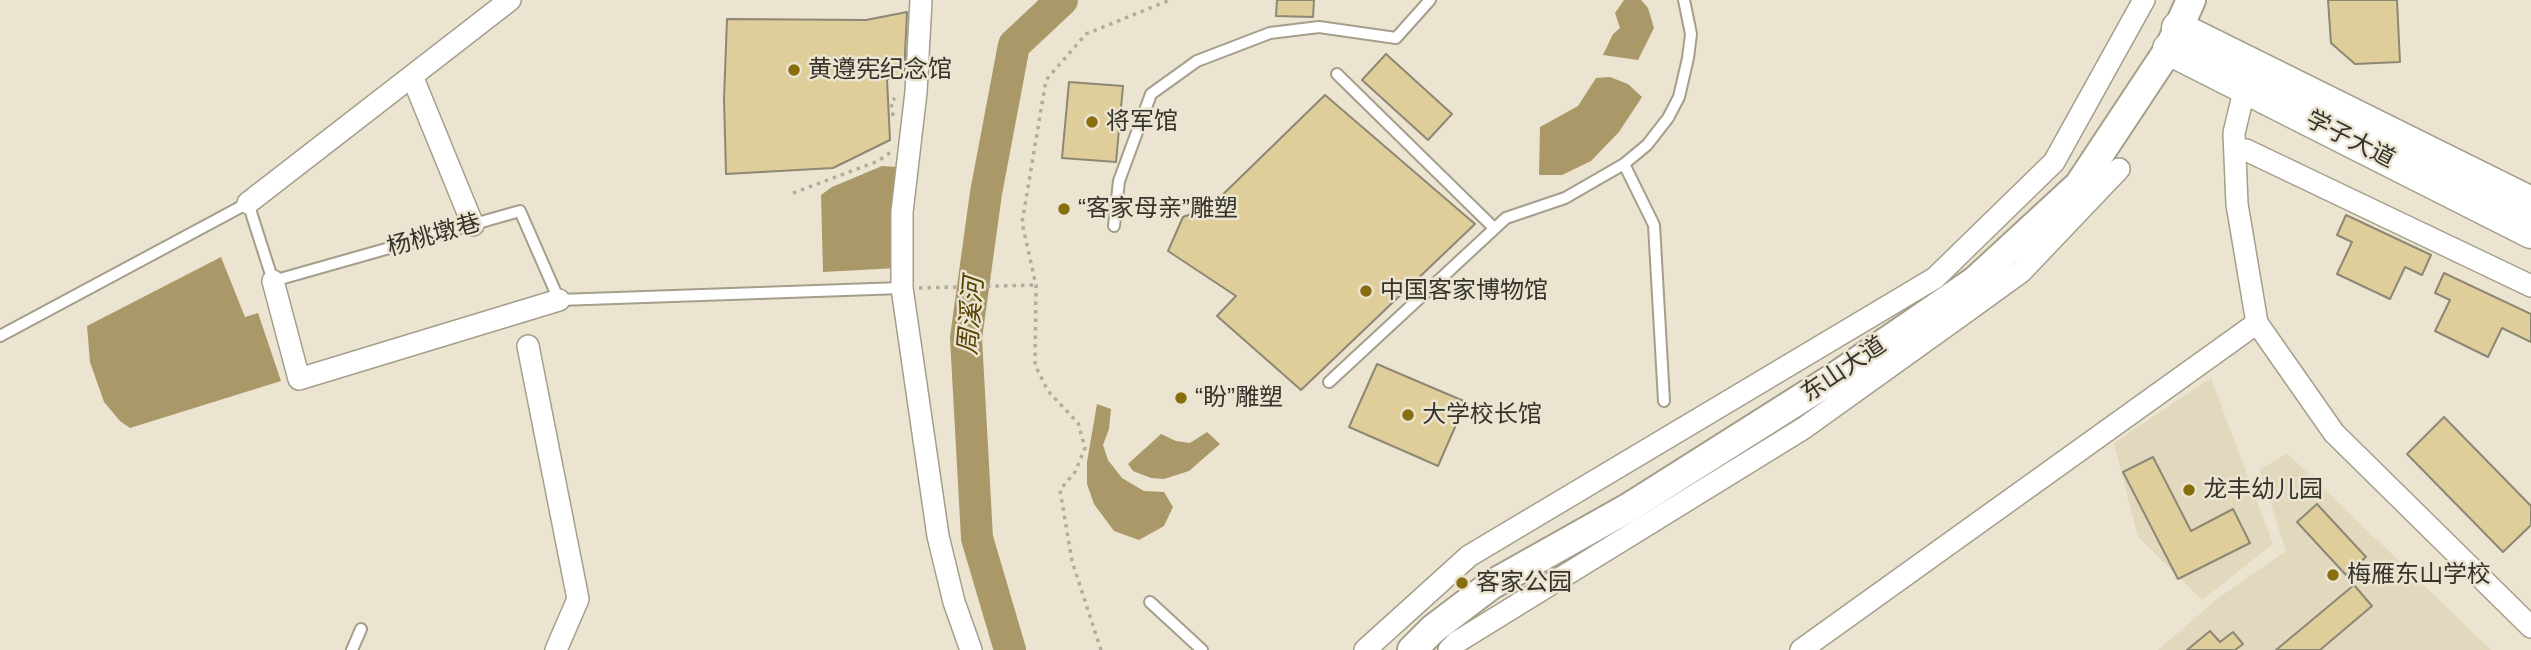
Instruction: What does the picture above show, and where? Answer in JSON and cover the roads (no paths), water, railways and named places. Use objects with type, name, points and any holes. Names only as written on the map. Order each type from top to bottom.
[{"type":"main road","name":"学子大道","points":[[2179,26],[2245,87],[2531,232]]},
{"type":"main road","name":"学子大道","points":[[2179,26],[2531,203]]},
{"type":"main road","name":"东山大道","points":[[1412,650],[1433,629],[1491,585],[1628,508],[1835,377],[1975,281],[2079,185],[2179,26]]},
{"type":"street","points":[[248,203],[510,0]]},
{"type":"street","points":[[921,0],[916,92],[902,212],[902,288],[938,536],[954,602],[971,650]]},
{"type":"street","points":[[1365,650],[1469,556],[1935,278],[2054,162],[2144,0]]},
{"type":"street","points":[[412,76],[473,225]]},
{"type":"street","points":[[2313,81],[2531,189]]},
{"type":"street","points":[[2245,87],[2234,133],[2237,204],[2257,323],[2334,433],[2531,628]]},
{"type":"street","points":[[2246,150],[2531,286]]},
{"type":"street","points":[[1449,650],[1457,642],[1804,428],[1952,323],[2021,272],[2119,169]]},
{"type":"street","points":[[273,281],[299,379],[559,300]]},
{"type":"street","points":[[1801,650],[2257,323]]},
{"type":"street","points":[[528,346],[578,599],[556,650]]},
{"type":"lane","points":[[1114,226],[1119,181],[1151,94],[1188,67],[1270,33],[1319,27],[1396,38],[1430,0]]},
{"type":"lane","points":[[1328,382],[1506,218],[1565,198],[1623,164],[1647,145],[1668,118],[1679,97],[1691,34],[1684,0]]},
{"type":"lane","points":[[1338,74],[1494,228]]},
{"type":"lane","points":[[1623,164],[1654,225],[1664,401]]},
{"type":"lane","points":[[0,336],[248,203],[273,281]]},
{"type":"lane","name":"杨桃墩巷","points":[[273,281],[520,211],[559,300]]},
{"type":"lane","points":[[559,300],[902,288]]},
{"type":"lane","points":[[1150,602],[1202,650]]},
{"type":"lane","points":[[352,650],[361,629]]},
{"type":"waterway","name":"周溪河","points":[[1010,650],[977,538],[966,338],[986,193],[1014,45],[1062,0]]},
{"type":"place","name":"黄遵宪纪念馆","points":[[794,70]]},
{"type":"place","name":"将军馆","points":[[1092,122]]},
{"type":"place","name":"“客家母亲”雕塑","points":[[1064,209]]},
{"type":"place","name":"中国客家博物馆","points":[[1366,291]]},
{"type":"place","name":"“盼”雕塑","points":[[1181,398]]},
{"type":"place","name":"大学校长馆","points":[[1408,415]]},
{"type":"place","name":"龙丰幼儿园","points":[[2189,490]]},
{"type":"place","name":"梅雁东山学校","points":[[2333,575]]},
{"type":"place","name":"客家公园","points":[[1462,583]]}]
